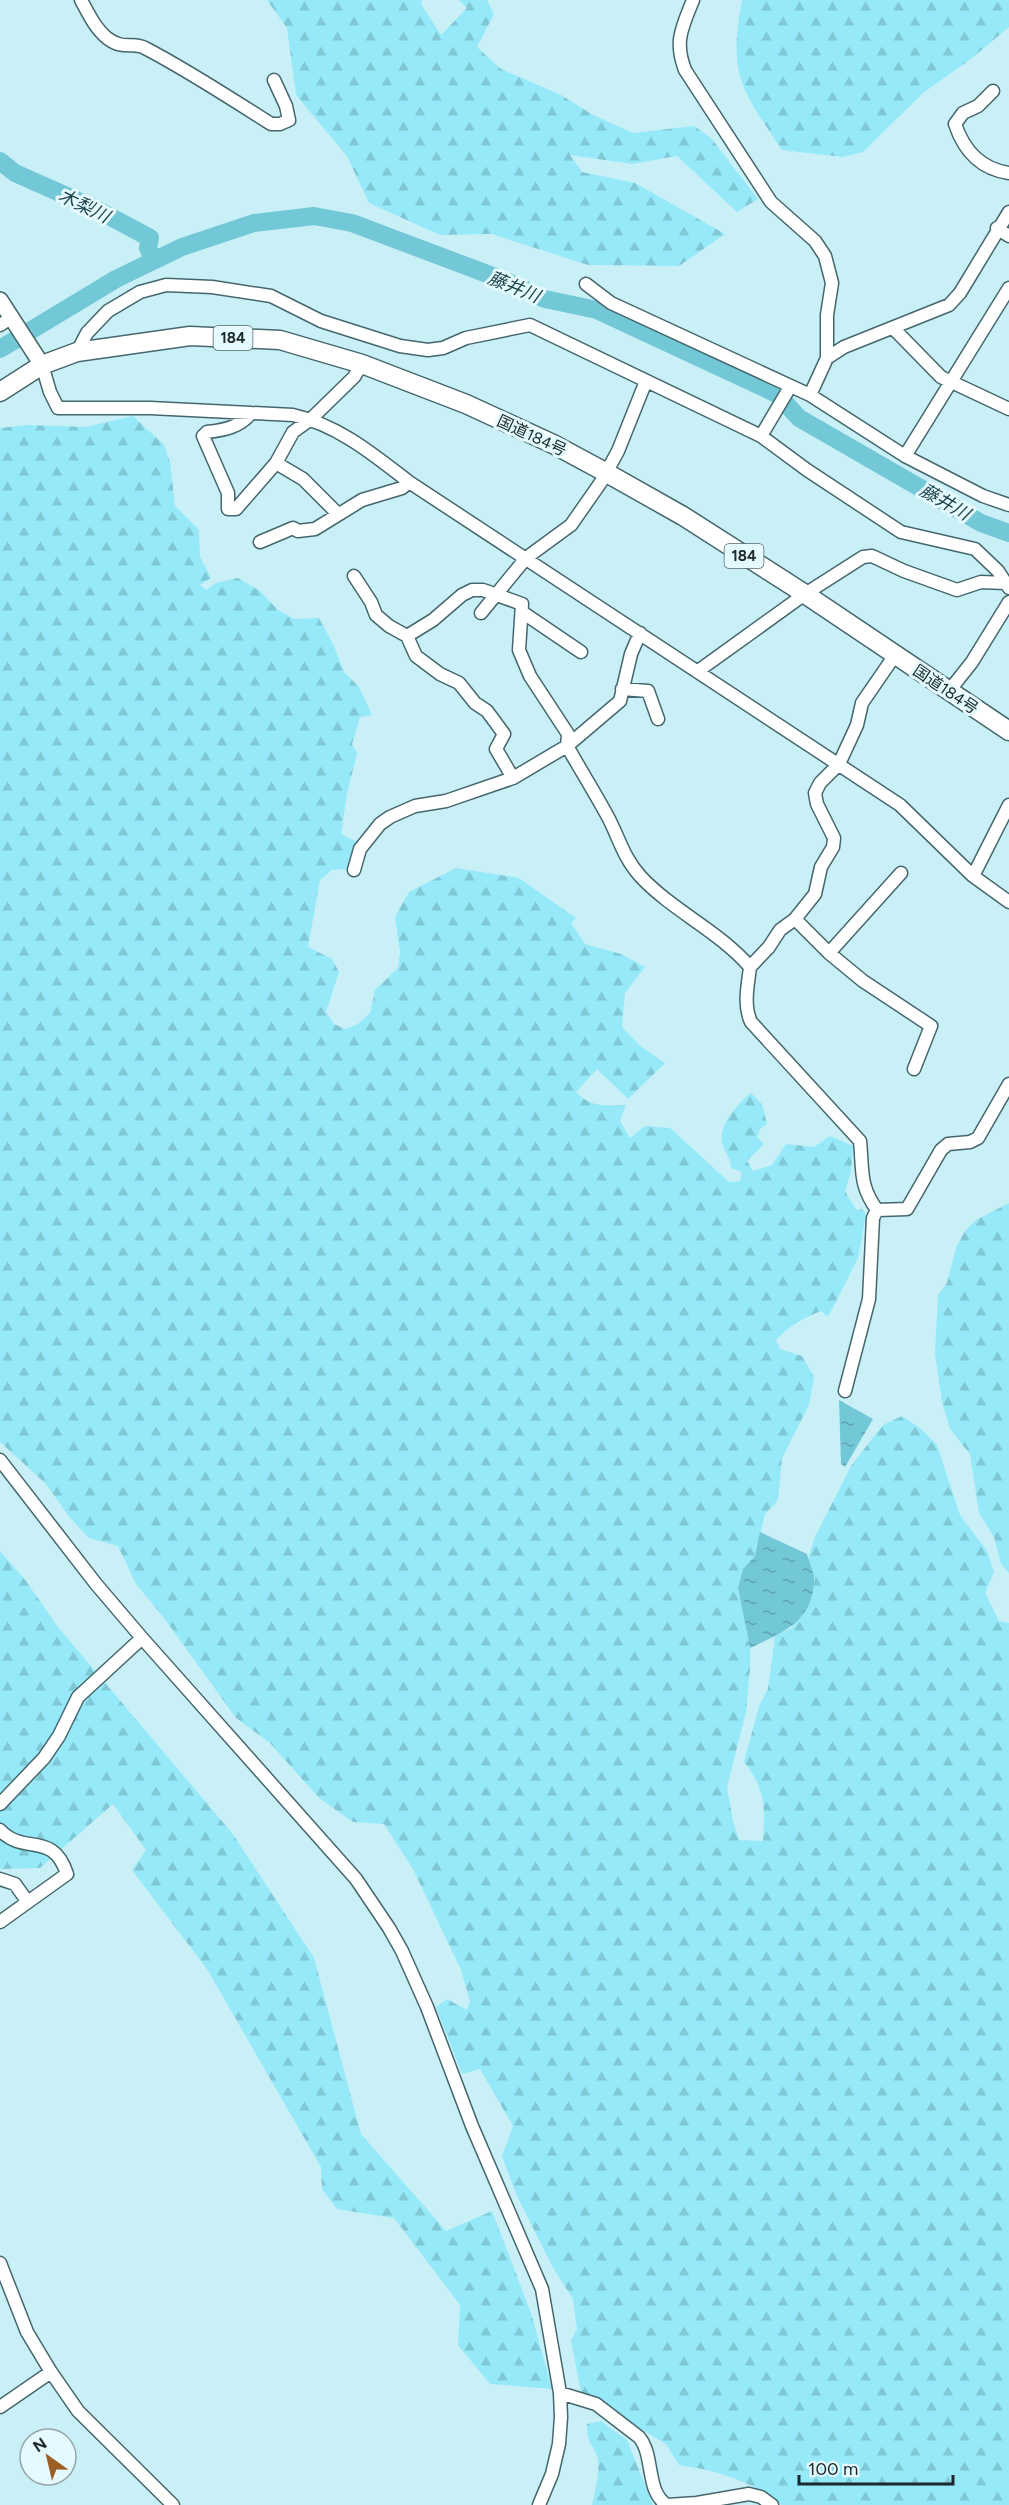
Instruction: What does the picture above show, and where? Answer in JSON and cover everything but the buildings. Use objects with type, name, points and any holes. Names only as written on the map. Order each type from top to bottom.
[{"type":"highway","name":"国道184号","points":[[0,392],[38,359],[190,336],[279,340],[362,364],[466,404],[553,444],[605,472],[682,516],[805,594],[1009,731]]},
{"type":"main road","points":[[0,300],[5,322],[38,359]]},
{"type":"street","points":[[81,0],[99,31],[108,39],[122,46],[141,46],[194,75],[272,124],[280,124],[289,120],[286,106],[274,80]]},
{"type":"street","points":[[693,0],[678,38],[679,54],[685,70],[771,202],[815,241],[825,256],[832,283],[827,315],[827,358],[810,395]]},
{"type":"street","points":[[993,91],[978,106],[963,113],[955,124],[959,136],[982,165],[994,171],[1009,173]]},
{"type":"street","points":[[827,358],[844,346],[948,305],[965,284],[1009,212]]},
{"type":"street","points":[[998,228],[1009,236]]},
{"type":"street","points":[[586,284],[611,303],[789,389],[810,395],[905,456],[966,488],[1009,506]]},
{"type":"street","points":[[77,352],[87,333],[108,311],[140,292],[166,285],[212,287],[272,296],[321,321],[400,346],[428,351],[443,348],[466,338],[530,325],[646,381],[764,431],[807,470],[902,532],[975,549],[998,571],[1007,586]]},
{"type":"street","points":[[905,456],[1009,288]]},
{"type":"street","points":[[893,328],[941,377],[1009,409]]},
{"type":"street","points":[[38,359],[58,408],[150,408],[293,415],[311,419],[337,430],[375,455],[409,482],[900,805],[973,876],[1009,902]]},
{"type":"street","points":[[251,413],[244,422],[225,430],[207,432],[203,436],[228,494],[228,509],[236,509],[276,463],[293,432],[311,419],[354,376],[362,364]]},
{"type":"street","points":[[481,613],[526,558],[571,525],[618,451],[646,381]]},
{"type":"street","points":[[764,431],[789,389]]},
{"type":"street","points":[[276,463],[303,479],[338,513]]},
{"type":"street","points":[[260,542],[293,528],[298,531],[315,529],[362,500],[402,488],[409,482]]},
{"type":"street","points":[[699,671],[805,594],[863,557],[872,556],[904,571],[957,590],[981,582],[1007,586]]},
{"type":"street","points":[[354,576],[371,602],[376,615],[389,626],[407,636],[416,656],[440,674],[459,683],[475,703],[487,711],[504,734],[496,749],[513,778]]},
{"type":"street","points":[[407,636],[433,620],[462,595],[472,590],[483,590],[522,604],[519,650],[530,676],[568,734],[567,746],[609,819],[619,846],[631,866],[670,902],[738,954],[750,967]]},
{"type":"street","points":[[949,691],[972,662],[1009,602]]},
{"type":"street","points":[[522,612],[580,652]]},
{"type":"street","points":[[354,870],[360,849],[380,824],[390,817],[414,806],[446,801],[513,778],[567,746],[620,701],[631,654],[640,633]]},
{"type":"street","points":[[877,1210],[866,1195],[861,1171],[860,1141],[751,1022],[746,1004],[750,967],[769,947],[780,930],[795,919],[815,894],[822,867],[833,848],[834,837],[817,804],[815,793],[820,783],[839,764],[857,725],[862,703],[895,655]]},
{"type":"street","points":[[622,689],[648,691],[658,719]]},
{"type":"street","points":[[973,876],[1009,805]]},
{"type":"street","points":[[829,953],[901,873]]},
{"type":"street","points":[[795,919],[829,953],[863,981],[931,1026],[914,1069]]},
{"type":"street","points":[[877,1210],[908,1209],[941,1150],[948,1144],[970,1142],[978,1137],[1006,1100],[1009,1084]]},
{"type":"street","points":[[845,1391],[869,1299],[873,1218],[877,1210]]},
{"type":"street","points":[[0,1460],[96,1584],[335,1855],[389,1928],[427,2007],[472,2126],[542,2289],[560,2393],[561,2417],[559,2444],[552,2474],[539,2505]]},
{"type":"street","points":[[0,1804],[44,1758],[59,1736],[78,1697],[142,1638]]},
{"type":"street","points":[[0,1830],[8,1839],[18,1843],[43,1845],[63,1860],[67,1874],[0,1922]]},
{"type":"street","points":[[0,1879],[15,1884],[27,1901]]},
{"type":"street","points":[[0,2263],[27,2332],[78,2411],[173,2505]]},
{"type":"street","points":[[0,2407],[51,2372]]},
{"type":"street","points":[[560,2393],[596,2404],[639,2437],[649,2455],[657,2496],[667,2505],[698,2503],[749,2494],[761,2497],[772,2505]]},
{"type":"green space","points":[[267,0],[422,0],[421,4],[441,35],[467,8],[459,0],[487,0],[494,14],[477,47],[501,69],[561,95],[593,115],[633,133],[694,126],[711,138],[758,199],[737,212],[677,156],[632,164],[570,155],[582,172],[635,183],[725,234],[679,266],[588,265],[492,234],[440,235],[369,203],[347,156],[296,95],[287,28]]},
{"type":"green space","points":[[742,0],[1009,0],[1009,27],[971,59],[923,93],[863,152],[842,157],[782,150],[756,111],[741,80],[738,64],[738,25]]},
{"type":"green space","points":[[133,416],[164,445],[170,462],[175,506],[199,530],[200,557],[211,578],[200,585],[206,590],[216,583],[238,578],[260,591],[277,609],[294,619],[319,618],[334,646],[344,672],[359,687],[372,715],[360,717],[352,744],[357,753],[347,794],[341,834],[357,842],[347,869],[332,870],[320,880],[308,947],[332,959],[339,972],[326,1012],[334,1024],[345,1029],[358,1024],[370,1013],[375,990],[398,968],[400,952],[395,917],[409,892],[456,868],[519,878],[576,918],[571,923],[585,944],[621,954],[645,967],[625,993],[622,1027],[639,1045],[665,1063],[628,1099],[597,1069],[576,1092],[592,1103],[626,1105],[620,1121],[630,1138],[645,1126],[670,1128],[729,1182],[740,1181],[742,1172],[731,1168],[723,1146],[722,1131],[729,1116],[751,1093],[762,1104],[767,1124],[760,1129],[757,1137],[764,1144],[747,1161],[753,1171],[772,1165],[786,1144],[814,1147],[830,1136],[853,1146],[851,1172],[845,1191],[856,1210],[862,1209],[866,1215],[858,1258],[828,1317],[821,1311],[814,1314],[791,1327],[776,1340],[780,1349],[802,1356],[814,1377],[809,1405],[782,1458],[778,1500],[765,1514],[755,1556],[743,1569],[738,1588],[750,1648],[750,1668],[746,1712],[727,1787],[739,1840],[763,1841],[764,1808],[760,1790],[757,1781],[744,1762],[759,1706],[768,1689],[775,1636],[792,1628],[815,1580],[808,1559],[814,1539],[851,1466],[883,1425],[902,1416],[920,1428],[937,1445],[960,1515],[987,1551],[994,1572],[985,1593],[999,1621],[1009,1623],[1009,2505],[782,2505],[746,2483],[706,2470],[679,2465],[666,2444],[581,2392],[571,2340],[577,2329],[573,2299],[552,2266],[516,2194],[502,2156],[513,2126],[480,2069],[462,2074],[436,2007],[447,1999],[467,2010],[470,2001],[461,1970],[413,1869],[384,1824],[353,1822],[319,1798],[270,1743],[236,1718],[164,1618],[136,1584],[118,1546],[89,1538],[70,1518],[46,1484],[0,1442],[0,428],[28,425],[86,427]]},
{"type":"green space","points":[[1009,1203],[1009,1573],[1001,1564],[994,1537],[979,1513],[970,1454],[950,1429],[942,1402],[935,1353],[938,1295],[947,1283],[956,1248],[965,1231],[976,1220]]},
{"type":"green space","points":[[0,1551],[26,1581],[58,1627],[232,1833],[314,1958],[361,2134],[446,2231],[492,2211],[531,2313],[552,2389],[490,2384],[458,2345],[460,2305],[394,2218],[337,2209],[322,2189],[321,2167],[207,1969],[132,1870],[146,1850],[113,1804],[40,1868],[0,1869]]},
{"type":"green space","points":[[601,2421],[627,2440],[653,2505],[592,2505],[598,2461],[589,2440],[587,2424]]},
{"type":"water","points":[[839,1400],[873,1419],[845,1467],[841,1464]]},
{"type":"water","points":[[760,1532],[807,1554],[814,1582],[808,1608],[801,1617],[793,1625],[750,1648],[738,1588],[743,1569],[755,1556]]},
{"type":"waterway","name":"木梨川","points":[[0,161],[15,173],[96,209],[150,238],[148,248],[153,259]]},
{"type":"waterway","name":"藤井川","points":[[0,349],[116,279],[182,247],[254,223],[314,216],[352,223],[506,281],[545,299],[597,310],[777,394],[799,418],[981,523],[1009,533]]}]
